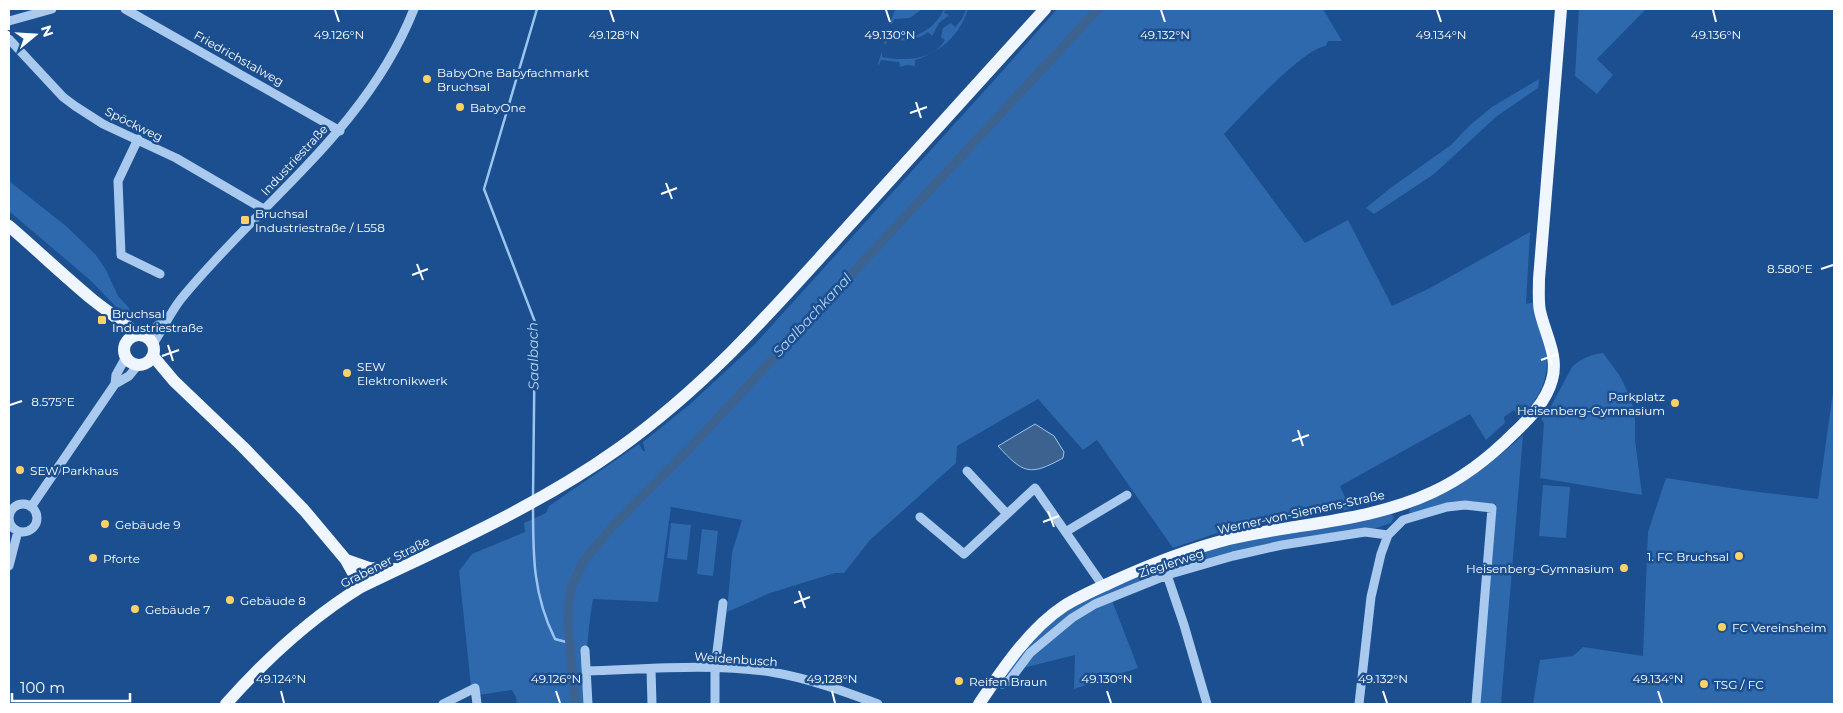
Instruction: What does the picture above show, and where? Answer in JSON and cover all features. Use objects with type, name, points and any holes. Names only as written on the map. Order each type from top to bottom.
[{"type":"main road","name":"Grabener Straße","points":[[226,704],[274,653],[325,611],[361,587],[496,523],[527,506],[616,450],[688,394],[762,322],[1045,9]]},
{"type":"main road","name":"Werner-von-Siemens-Straße","points":[[979,704],[1020,646],[1064,606],[1149,565],[1228,540],[1351,517],[1399,505],[1435,492],[1485,459],[1508,440],[1531,416],[1546,396],[1553,378],[1554,367],[1553,356],[1540,310],[1539,279],[1561,9]]},
{"type":"main road","points":[[9,226],[107,312],[174,381],[266,470],[304,510],[346,560],[361,587]]},
{"type":"main road","points":[[126,357],[125,347],[143,349]]},
{"type":"main road","points":[[346,560],[369,568],[398,569]]},
{"type":"street","points":[[9,21],[47,9]]},
{"type":"street","name":"Friedrichstalweg","points":[[125,9],[340,131]]},
{"type":"street","name":"Industriestraße","points":[[115,384],[129,376],[143,349],[217,260],[340,131],[362,103],[388,62],[414,9]]},
{"type":"street","name":"Spöckweg","points":[[9,39],[63,98],[74,106],[103,124],[176,158],[265,210]]},
{"type":"street","points":[[138,139],[118,181],[121,255],[160,274]]},
{"type":"street","points":[[32,507],[115,384],[116,375],[126,357]]},
{"type":"street","points":[[967,471],[1006,514]]},
{"type":"street","points":[[920,517],[964,554],[1036,488],[1103,586]]},
{"type":"street","points":[[1067,531],[1127,495]]},
{"type":"street","points":[[21,504],[32,507],[36,516],[34,525],[25,531],[18,531],[13,528],[9,522],[10,509],[21,504]]},
{"type":"street","points":[[1399,505],[1403,520]]},
{"type":"street","points":[[1359,704],[1371,597],[1381,554],[1388,535],[1403,520],[1447,507],[1466,505],[1492,508],[1476,704]]},
{"type":"street","points":[[9,566],[18,531]]},
{"type":"street","name":"Zieglerweg","points":[[994,681],[1002,684],[1009,682],[1030,653],[1053,632],[1095,604],[1167,575],[1232,556],[1282,545],[1365,532],[1388,535]]},
{"type":"street","points":[[1167,575],[1207,704]]},
{"type":"street","points":[[715,704],[714,668],[722,603]]},
{"type":"street","points":[[585,650],[588,704]]},
{"type":"street","name":"Weidenbusch","points":[[587,672],[714,668],[771,672],[829,686],[878,704]]},
{"type":"street","points":[[651,669],[652,704]]},
{"type":"street","points":[[443,704],[475,688],[477,704]]},
{"type":"shaded area","points":[[895,9],[922,9],[910,18],[894,19],[892,24],[890,24]]},
{"type":"shaded area","points":[[944,9],[946,9],[944,13],[949,15],[939,23],[932,36],[928,32],[914,39],[887,39],[886,45],[884,43],[889,31],[888,37],[897,38],[905,38],[921,33],[940,17]]},
{"type":"shaded area","points":[[966,9],[968,9],[955,34],[933,52],[945,40],[941,37],[943,28],[951,23],[955,27],[962,19]]},
{"type":"shaded area","points":[[1057,9],[1323,9],[1342,41],[1328,41],[1326,46],[1303,58],[1224,134],[1305,243],[1348,220],[1392,306],[1430,288],[1530,232],[1526,304],[1534,302],[1543,335],[1547,364],[1540,391],[1532,404],[1519,419],[1514,410],[1504,417],[1505,423],[1486,440],[1470,414],[1340,486],[1350,509],[1235,527],[1173,548],[1097,440],[1083,450],[1038,399],[957,446],[956,463],[870,540],[844,573],[835,573],[770,593],[727,612],[732,553],[742,520],[671,507],[658,602],[593,599],[587,651],[586,704],[517,704],[512,690],[472,696],[459,571],[472,554],[525,532],[524,523],[546,513],[549,506],[639,444],[643,451],[645,451],[643,442],[689,405],[755,344]]},
{"type":"shaded area","points":[[1579,9],[1646,9],[1597,59],[1613,75],[1597,94],[1575,76]]},
{"type":"shaded area","points":[[882,51],[882,57],[916,58],[933,52],[924,57],[915,60],[915,66],[907,65],[900,67],[899,62],[881,60],[878,64]]},
{"type":"shaded area","points":[[1539,79],[1538,88],[1497,116],[1434,174],[1374,214],[1366,208],[1389,189],[1451,145],[1470,125],[1492,107]]},
{"type":"shaded area","points":[[9,181],[66,226],[96,255],[106,270],[118,296],[129,308],[132,317],[129,320],[90,280],[9,211]]},
{"type":"shaded area","points":[[1603,353],[1620,376],[1635,413],[1635,440],[1642,495],[1540,478],[1544,423],[1541,419],[1549,410],[1572,367],[1586,357]]},
{"type":"shaded area","points":[[1834,385],[1834,704],[1533,704],[1540,660],[1573,656],[1583,647],[1643,656],[1648,532],[1666,478],[1818,499]]},
{"type":"shaded area","points":[[1035,424],[1054,436],[1064,452],[1063,458],[1034,470],[1021,467],[998,446]]},
{"type":"shaded area","points":[[1523,435],[1501,704],[1480,704],[1496,504],[1470,501],[1409,512],[1410,508],[1442,494],[1471,477],[1497,458]]},
{"type":"shaded area","points":[[1543,485],[1570,487],[1566,538],[1539,536]]},
{"type":"shaded area","points":[[1391,514],[1394,517],[1391,523],[1365,532],[1233,556],[1111,598],[1138,668],[1074,689],[1075,655],[1019,669],[1009,681],[995,681],[1064,606],[1228,540],[1351,517]]},
{"type":"shaded area","points":[[671,523],[691,525],[687,560],[667,558]]},
{"type":"shaded area","points":[[702,529],[718,531],[713,576],[697,574]]},
{"type":"waterway","name":"Saalbach","points":[[533,497],[535,322],[484,189],[537,9]]},
{"type":"waterway","name":"Saalbachkanal","points":[[575,704],[568,623],[569,602],[571,588],[584,560],[613,526],[690,448],[1098,9]]},
{"type":"waterway","name":"Saalbach","points":[[533,507],[534,559],[542,607],[555,639],[570,643]]},
{"type":"place","name":"BabyOne Babyfachmarkt Bruchsal","points":[[427,79]]},
{"type":"place","name":"BabyOne","points":[[460,107]]},
{"type":"place","name":"Bruchsal Industriestraße / L558","points":[[245,220]]},
{"type":"place","name":"Bruchsal Industriestraße","points":[[102,320]]},
{"type":"place","name":"SEW Elektronikwerk","points":[[347,373]]},
{"type":"place","name":"Parkplatz Heisenberg-Gymnasium","points":[[1675,403]]},
{"type":"place","name":"SEW Parkhaus","points":[[20,470]]},
{"type":"place","name":"Gebäude 9","points":[[105,524]]},
{"type":"place","name":"1. FC Bruchsal","points":[[1739,556]]},
{"type":"place","name":"Pforte","points":[[93,558]]},
{"type":"place","name":"Heisenberg-Gymnasium","points":[[1624,568]]},
{"type":"place","name":"Gebäude 8","points":[[230,600]]},
{"type":"place","name":"Gebäude 7","points":[[135,609]]},
{"type":"place","name":"FC Vereinsheim","points":[[1722,627]]},
{"type":"place","name":"Reifen Braun","points":[[959,681]]},
{"type":"place","name":"TSG / FC","points":[[1704,684]]}]
